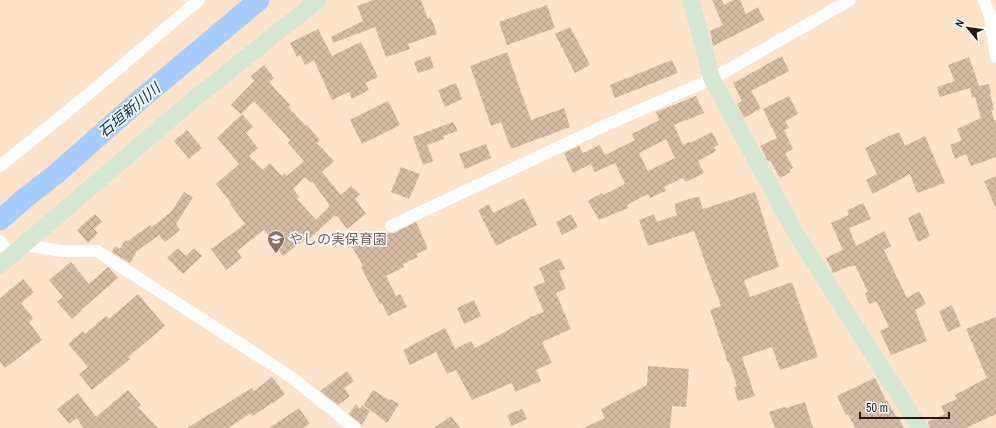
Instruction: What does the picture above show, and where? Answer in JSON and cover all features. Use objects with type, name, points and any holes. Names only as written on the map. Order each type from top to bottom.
[{"type":"street","points":[[0,166],[85,97],[198,0]]},
{"type":"street","points":[[0,241],[6,261],[188,104],[318,0]]},
{"type":"street","points":[[691,0],[712,79],[794,232],[920,428]]},
{"type":"street","points":[[391,226],[608,124],[712,79],[850,0]]},
{"type":"street","points":[[984,0],[990,17],[996,57]]},
{"type":"street","points":[[24,244],[61,251],[97,251],[291,377],[355,428]]},
{"type":"building","points":[[374,0],[421,0],[428,19],[431,18],[437,34],[408,44],[410,49],[386,57],[375,27],[333,43],[331,37],[363,21],[357,6]]},
{"type":"building","points":[[712,0],[722,0],[724,5],[734,0],[740,0],[746,14],[758,7],[764,20],[713,46],[710,31],[723,25]]},
{"type":"building","points":[[547,5],[555,28],[507,45],[499,22]]},
{"type":"building","points":[[570,27],[590,65],[575,73],[555,34]]},
{"type":"building","points":[[318,29],[332,56],[361,42],[378,77],[365,83],[369,90],[352,99],[349,92],[332,100],[314,60],[305,65],[300,55],[297,57],[290,43]]},
{"type":"building","points":[[507,52],[531,120],[564,108],[570,127],[511,149],[501,122],[491,126],[470,66]]},
{"type":"building","points":[[430,56],[434,68],[418,73],[414,62]]},
{"type":"building","points":[[782,56],[789,71],[751,91],[761,108],[744,118],[737,104],[742,101],[733,83]]},
{"type":"building","points":[[969,57],[979,86],[989,84],[994,110],[991,110],[996,124],[996,157],[971,166],[966,154],[955,159],[950,145],[962,140],[957,129],[981,118],[975,97],[972,98],[970,88],[940,97],[937,87],[955,81],[948,65]]},
{"type":"building","points":[[672,60],[678,73],[615,98],[610,85]]},
{"type":"building","points":[[264,65],[274,78],[269,82],[290,105],[288,107],[320,140],[317,143],[334,161],[322,172],[341,195],[351,186],[360,194],[355,199],[366,214],[347,229],[335,215],[306,242],[304,240],[283,256],[264,230],[237,251],[242,258],[226,270],[211,249],[245,224],[216,184],[239,164],[217,138],[242,114],[253,127],[246,133],[258,148],[249,156],[263,170],[270,163],[282,176],[285,173],[287,176],[304,161],[288,143],[290,140],[254,101],[241,114],[231,105],[254,81],[251,76]],"holes":[[[305,177],[311,183],[312,181],[330,206],[316,220],[297,199],[299,197],[293,189]]]},
{"type":"building","points":[[456,83],[462,99],[445,107],[438,90]]},
{"type":"building","points":[[696,96],[704,113],[674,125],[683,145],[712,132],[719,145],[714,147],[716,151],[698,161],[704,173],[686,182],[683,178],[664,187],[666,191],[650,198],[648,194],[627,205],[628,208],[599,220],[588,201],[602,193],[603,195],[625,184],[615,163],[595,172],[591,164],[573,173],[564,153],[579,146],[583,153],[600,145],[605,155],[635,140],[632,134],[659,120],[656,112]],"holes":[[[666,139],[675,158],[648,171],[639,153]]]},
{"type":"building","points":[[789,96],[798,114],[785,121],[789,128],[784,130],[793,149],[785,153],[793,168],[789,170],[791,172],[780,178],[760,146],[777,138],[763,109]]},
{"type":"building","points":[[388,101],[400,125],[362,144],[350,120]]},
{"type":"building","points":[[453,122],[458,131],[443,136],[444,139],[427,145],[433,161],[423,165],[413,137]]},
{"type":"building","points":[[187,130],[202,148],[189,159],[174,141]]},
{"type":"building","points":[[899,132],[905,146],[925,136],[945,183],[917,193],[910,174],[873,194],[866,180],[877,174],[865,148]]},
{"type":"building","points":[[486,144],[491,158],[465,169],[459,154]]},
{"type":"building","points":[[401,167],[420,174],[409,199],[391,192]]},
{"type":"building","points":[[996,176],[996,209],[984,181]]},
{"type":"building","points":[[184,192],[193,197],[176,224],[180,230],[165,242],[159,235],[136,252],[130,263],[112,252],[115,246],[120,249],[125,240],[128,241],[150,225],[152,227],[172,211]]},
{"type":"building","points":[[755,192],[779,267],[744,280],[750,297],[792,282],[818,357],[780,370],[772,347],[742,357],[755,396],[738,401],[734,387],[737,386],[710,310],[721,306],[694,231],[648,246],[639,220],[654,214],[657,222],[677,215],[675,204],[695,197],[699,197],[703,209]]},
{"type":"building","points":[[524,198],[537,225],[496,246],[478,210],[489,204],[493,213]]},
{"type":"building","points":[[863,203],[871,219],[849,228],[856,246],[884,231],[891,246],[884,250],[907,298],[919,291],[926,304],[915,310],[927,341],[891,355],[880,331],[889,327],[876,301],[869,304],[865,293],[868,292],[855,265],[833,273],[826,258],[843,250],[831,223],[849,215],[847,211]]},
{"type":"building","points":[[920,212],[930,236],[918,242],[908,218]]},
{"type":"building","points":[[95,214],[102,222],[94,229],[98,233],[88,243],[77,230]]},
{"type":"building","points":[[571,214],[578,227],[562,235],[556,222]]},
{"type":"building","points":[[416,222],[428,249],[416,254],[418,257],[403,264],[404,267],[386,276],[396,296],[400,294],[407,307],[388,316],[382,303],[380,304],[361,267],[363,266],[352,247],[376,234],[378,237],[388,233],[394,233]]},
{"type":"building","points":[[178,248],[186,256],[194,248],[202,256],[183,274],[167,258]]},
{"type":"building","points":[[560,258],[565,269],[559,271],[566,289],[556,293],[571,329],[542,342],[552,363],[536,370],[541,381],[515,392],[512,383],[472,400],[456,370],[447,374],[436,352],[410,365],[403,350],[445,328],[455,349],[471,341],[475,348],[530,317],[544,312],[533,287],[545,282],[539,268]]},
{"type":"building","points":[[71,262],[89,284],[108,267],[118,278],[72,319],[57,302],[63,297],[49,280]]},
{"type":"building","points":[[23,279],[34,292],[21,303],[33,318],[29,322],[42,340],[5,368],[0,362],[0,298]]},
{"type":"building","points":[[138,294],[165,326],[128,357],[130,359],[92,390],[79,374],[88,367],[68,344],[83,331],[85,334],[106,316],[109,319]]},
{"type":"building","points":[[474,300],[481,316],[464,324],[457,308]]},
{"type":"building","points":[[952,305],[961,326],[948,332],[939,311]]},
{"type":"building","points":[[996,317],[996,414],[966,428],[930,428],[928,422],[945,414],[941,406],[957,399],[955,395],[987,378],[966,329]]},
{"type":"building","points":[[648,366],[689,369],[686,407],[672,406],[670,428],[583,428],[605,418],[601,409],[647,385]]},
{"type":"building","points":[[347,371],[354,381],[344,388],[350,396],[338,405],[320,391]]},
{"type":"building","points":[[272,377],[285,394],[253,416],[251,413],[228,428],[187,428],[252,388],[254,391]]},
{"type":"building","points":[[875,378],[886,401],[887,400],[896,417],[898,416],[904,428],[855,428],[848,414],[846,415],[837,396]]},
{"type":"building","points":[[128,390],[141,405],[138,407],[158,428],[83,428],[77,418],[69,424],[57,409],[78,393],[96,417]]},
{"type":"building","points":[[373,390],[389,400],[390,399],[399,404],[387,423],[364,405]]},
{"type":"building","points":[[805,402],[813,428],[775,428],[769,412]]},
{"type":"building","points":[[356,404],[360,409],[362,405],[370,411],[362,425],[349,414]]},
{"type":"building","points":[[299,408],[310,424],[303,428],[269,428]]},
{"type":"building","points":[[522,409],[527,419],[512,426],[507,415]]},
{"type":"building","points":[[451,416],[460,428],[434,428]]},
{"type":"waterway","name":"石垣新川川","points":[[0,220],[259,0]]},
{"type":"place","name":"やしの実保育園","points":[[276,254]]}]
